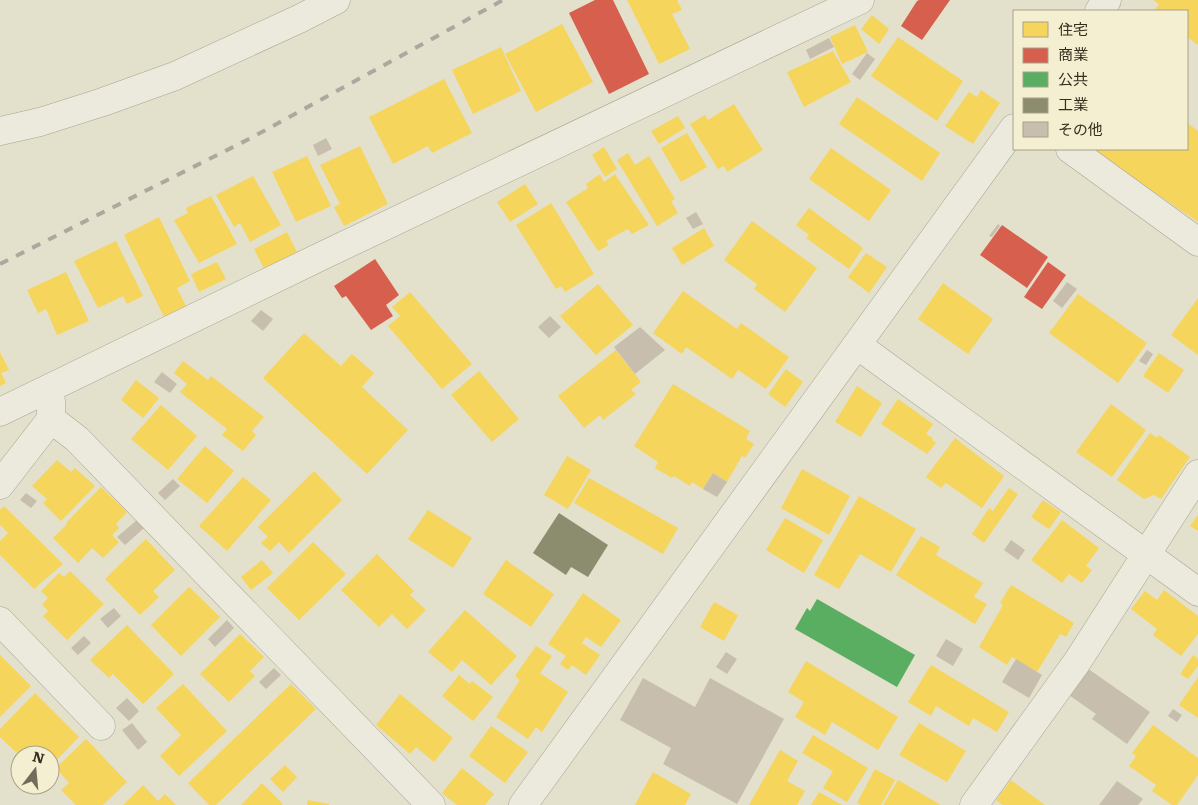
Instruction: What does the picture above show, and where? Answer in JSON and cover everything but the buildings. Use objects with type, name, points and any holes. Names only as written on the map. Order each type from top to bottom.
[{"type":"street","points":[[0,130],[40,122],[175,76],[336,0]]},
{"type":"street","points":[[0,412],[860,0]]},
{"type":"street","points":[[524,805],[1013,129]]},
{"type":"street","points":[[1071,150],[1198,242]]},
{"type":"street","points":[[857,345],[1198,592]]},
{"type":"street","points":[[0,485],[51,419],[51,387]]},
{"type":"street","points":[[51,419],[78,439],[431,805]]},
{"type":"street","points":[[974,805],[1077,662],[1198,474]]},
{"type":"street","points":[[0,621],[100,726]]},
{"type":"railway","points":[[0,264],[251,138],[503,0]]}]
